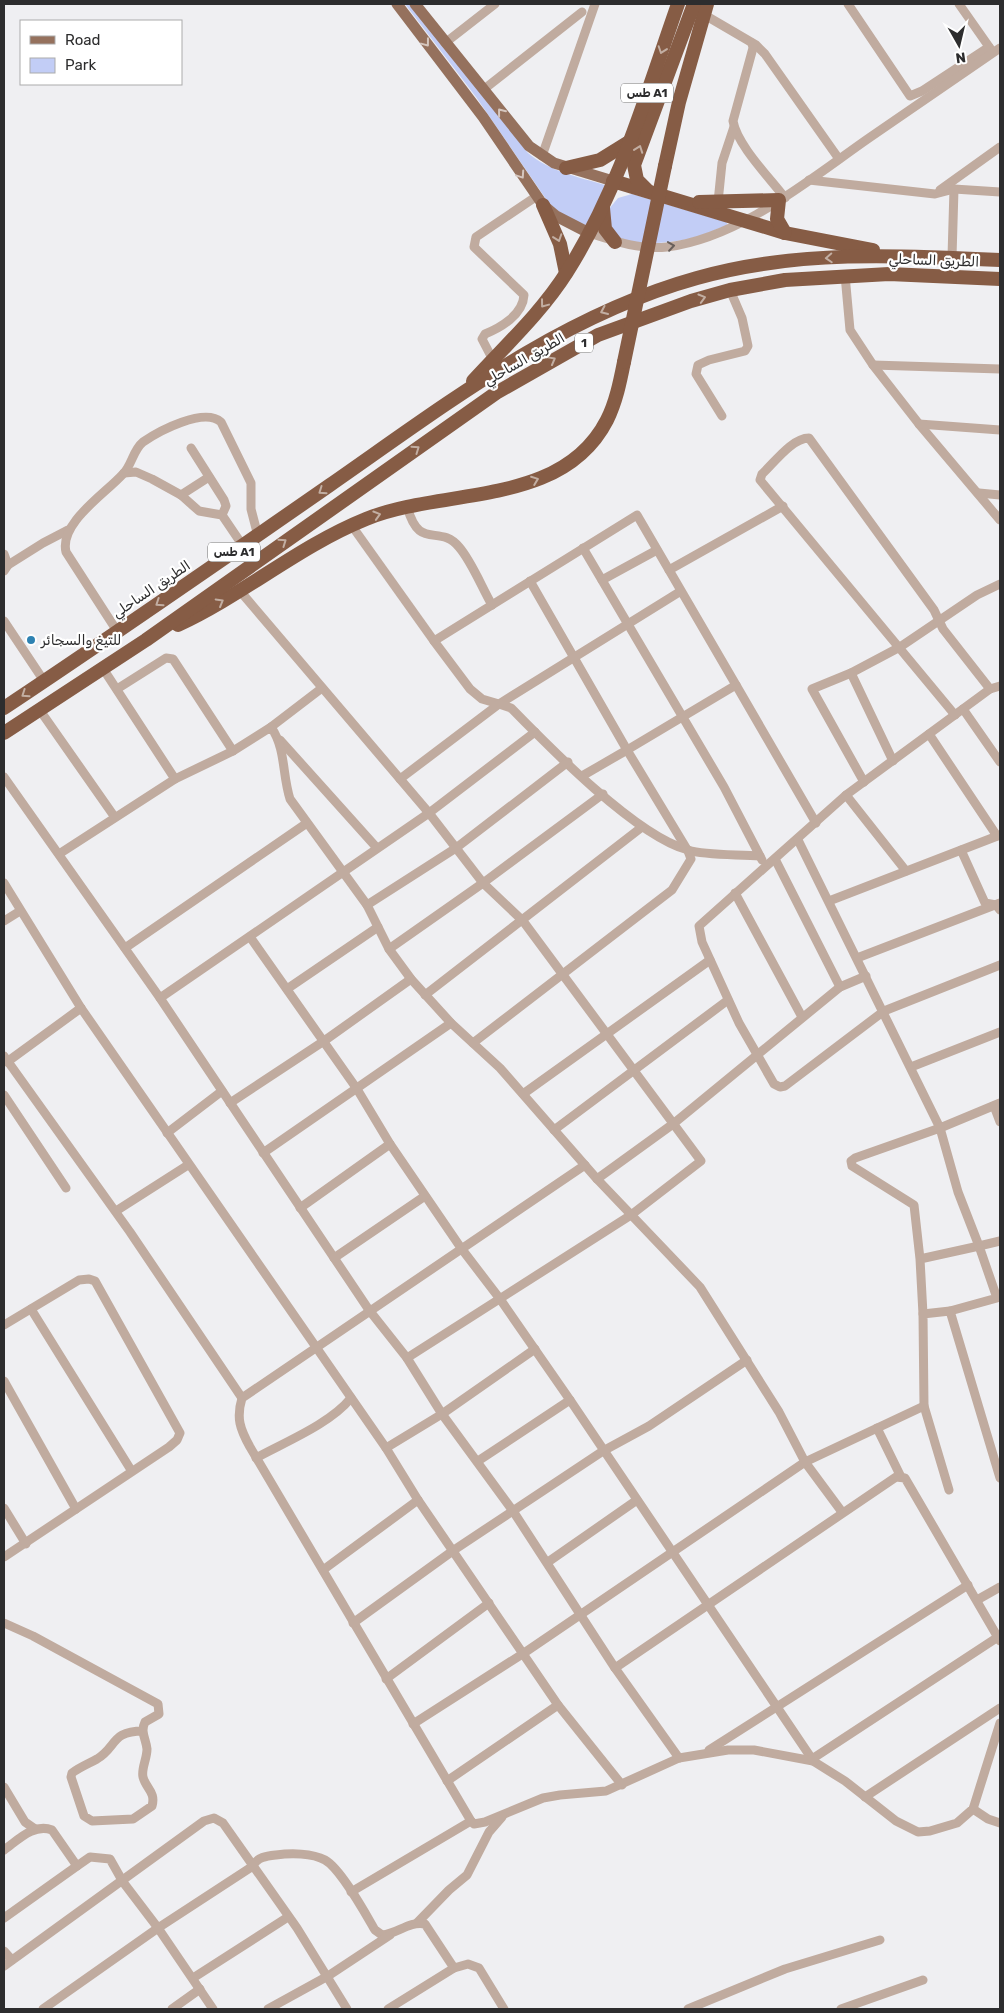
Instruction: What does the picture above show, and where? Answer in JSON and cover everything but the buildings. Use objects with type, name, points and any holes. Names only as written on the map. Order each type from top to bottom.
[{"type":"highway","name":"الطريق الساحلي","points":[[462,393],[541,308],[566,273],[589,233],[630,142],[678,4]]},
{"type":"highway","points":[[648,192],[637,180],[634,165],[694,4]]},
{"type":"highway","name":"طس A1","points":[[407,506],[504,490],[550,475],[570,462],[590,445],[607,421],[618,393],[679,102],[705,9]]},
{"type":"highway","points":[[566,168],[600,160],[630,142]]},
{"type":"highway","points":[[613,181],[785,233],[821,241],[914,256]]},
{"type":"highway","points":[[685,202],[782,199],[777,219],[785,233]]},
{"type":"highway","points":[[540,201],[560,244],[566,273]]},
{"type":"highway","points":[[603,204],[604,229],[615,242]]},
{"type":"highway","name":"الطريق الساحلي","points":[[4,708],[258,536],[462,393],[571,327],[656,291],[699,277],[805,260],[914,256],[1000,260]]},
{"type":"highway","name":"الطريق الساحلي","points":[[146,640],[228,580],[496,393],[598,335],[650,314],[730,290],[785,280],[889,274],[1000,279]]},
{"type":"highway","points":[[4,733],[102,667],[146,640],[186,621],[366,518],[407,506]]},
{"type":"main road","points":[[399,4],[483,117],[540,201],[556,216],[589,233]]},
{"type":"main road","points":[[415,4],[523,140],[542,156],[566,168],[613,181]]},
{"type":"street","points":[[446,42],[495,4]]},
{"type":"street","points":[[542,156],[595,4]]},
{"type":"street","points":[[848,4],[910,96],[922,92],[994,49]]},
{"type":"street","points":[[959,4],[994,49]]},
{"type":"street","points":[[483,90],[579,8],[589,22]]},
{"type":"street","points":[[705,9],[765,54],[839,159]]},
{"type":"street","points":[[752,43],[753,48],[733,121],[734,127],[782,199]]},
{"type":"street","points":[[589,233],[615,242],[644,247],[666,247],[694,241],[742,221],[782,199],[994,49]]},
{"type":"street","points":[[718,202],[722,163],[734,127]]},
{"type":"street","points":[[935,194],[1000,147]]},
{"type":"street","points":[[809,180],[935,194],[954,189],[1000,192]]},
{"type":"street","points":[[952,257],[954,189]]},
{"type":"street","points":[[493,360],[482,339],[485,334],[498,329],[514,316],[524,295],[474,247],[473,242],[476,237],[540,201]]},
{"type":"street","points":[[846,275],[850,330],[873,365],[919,424],[1000,520]]},
{"type":"street","points":[[722,416],[696,374],[698,365],[708,360],[745,351],[748,346],[742,318],[730,290]]},
{"type":"street","points":[[873,365],[1000,369]]},
{"type":"street","points":[[4,554],[6,568],[42,543],[68,530],[124,473],[143,442],[197,417],[209,416],[217,418],[221,422],[248,476],[253,522],[258,536]]},
{"type":"street","points":[[919,424],[1000,430]]},
{"type":"street","points":[[955,715],[760,480],[762,474],[795,443],[809,438],[934,610],[943,629],[990,689]]},
{"type":"street","points":[[191,448],[224,500],[226,506],[222,515]]},
{"type":"street","points":[[124,473],[136,472],[181,496],[199,511],[222,515],[243,546]]},
{"type":"street","points":[[181,496],[209,476]]},
{"type":"street","points":[[979,493],[1000,494]]},
{"type":"street","points":[[407,506],[411,522],[419,533],[450,540],[460,548],[492,605]]},
{"type":"street","points":[[668,570],[783,506]]},
{"type":"street","points":[[434,641],[637,515],[816,823]]},
{"type":"street","points":[[352,526],[470,689],[482,699],[511,708],[582,776],[651,834],[688,851],[760,856]]},
{"type":"street","points":[[68,530],[64,540],[66,552],[117,631]]},
{"type":"street","points":[[583,548],[684,718],[766,867]]},
{"type":"street","points":[[602,580],[657,550]]},
{"type":"street","points":[[473,1043],[561,973],[672,890],[691,859],[530,582]]},
{"type":"street","points":[[864,782],[812,689],[900,647],[977,595],[1000,584]]},
{"type":"street","points":[[240,590],[429,813],[483,883],[523,921],[700,1162],[631,1215],[407,1358]]},
{"type":"street","points":[[400,779],[499,704],[681,591]]},
{"type":"street","points":[[4,621],[44,681]]},
{"type":"street","points":[[116,689],[166,658],[174,659],[233,750]]},
{"type":"street","points":[[102,667],[175,779]]},
{"type":"street","points":[[851,672],[893,760]]},
{"type":"street","points":[[582,776],[684,718],[736,685]]},
{"type":"street","points":[[1000,686],[990,689],[846,795],[798,840],[699,926],[702,942],[728,1000],[774,1084],[780,1087],[785,1086],[884,1012],[1000,966]]},
{"type":"street","points":[[59,854],[114,816],[175,779],[233,750],[271,726],[322,688]]},
{"type":"street","points":[[39,709],[114,816]]},
{"type":"street","points":[[963,709],[1000,762]]},
{"type":"street","points":[[271,726],[280,739],[377,848]]},
{"type":"street","points":[[160,998],[429,813],[535,732]]},
{"type":"street","points":[[829,901],[999,836],[929,734]]},
{"type":"street","points":[[280,739],[284,782],[290,799],[367,905],[389,949],[411,979],[451,1023],[500,1068],[597,1179],[700,1287],[746,1360],[806,1462],[842,1512]]},
{"type":"street","points":[[367,905],[456,848],[568,762]]},
{"type":"street","points":[[4,777],[160,998],[369,1310],[407,1358],[442,1414],[513,1511],[548,1562],[615,1668],[679,1758]]},
{"type":"street","points":[[389,949],[483,883],[603,794]]},
{"type":"street","points":[[846,795],[906,871]]},
{"type":"street","points":[[125,948],[307,823]]},
{"type":"street","points":[[425,994],[523,921],[642,827]]},
{"type":"street","points":[[798,840],[940,1128],[958,1192],[999,1302],[923,1314]]},
{"type":"street","points":[[962,850],[985,903],[999,906]]},
{"type":"street","points":[[775,859],[840,987]]},
{"type":"street","points":[[4,883],[81,1008],[188,1165],[386,1448],[418,1500],[454,1550],[558,1705],[622,1785]]},
{"type":"street","points":[[735,893],[802,1018]]},
{"type":"street","points":[[857,958],[999,906]]},
{"type":"street","points":[[4,921],[20,911]]},
{"type":"street","points":[[287,989],[378,927]]},
{"type":"street","points":[[250,937],[357,1089],[390,1144],[425,1196],[570,1400],[812,1760],[845,1781],[896,1821],[918,1832],[930,1831],[956,1823],[973,1809],[1000,1723]]},
{"type":"street","points":[[523,1094],[710,960]]},
{"type":"street","points":[[597,1179],[673,1124],[840,987],[866,976]]},
{"type":"street","points":[[230,1103],[324,1041],[411,979]]},
{"type":"street","points":[[554,1130],[728,1000]]},
{"type":"street","points":[[81,1008],[6,1059],[116,1211],[242,1398],[239,1424],[256,1458],[471,1821],[480,1824],[543,1798],[606,1791],[679,1758],[704,1753],[754,1750],[812,1760],[999,1639],[905,1478],[902,1477],[877,1428]]},
{"type":"street","points":[[264,1152],[451,1023]]},
{"type":"street","points":[[911,1067],[1000,1032]]},
{"type":"street","points":[[167,1133],[222,1091]]},
{"type":"street","points":[[4,1095],[66,1188]]},
{"type":"street","points":[[949,1490],[924,1406],[923,1314],[920,1259],[914,1205],[852,1166],[851,1161],[997,1105],[1000,1122]]},
{"type":"street","points":[[300,1208],[390,1144]]},
{"type":"street","points":[[116,1211],[188,1165]]},
{"type":"street","points":[[242,1398],[317,1349],[369,1310],[585,1165]]},
{"type":"street","points":[[334,1258],[425,1196]]},
{"type":"street","points":[[920,1259],[1000,1241]]},
{"type":"street","points":[[4,1325],[79,1280],[89,1279],[95,1281],[180,1432],[177,1440],[169,1447],[131,1470],[26,1544],[4,1557]]},
{"type":"street","points":[[31,1309],[131,1470]]},
{"type":"street","points":[[950,1311],[1000,1478]]},
{"type":"street","points":[[386,1448],[442,1414],[535,1349]]},
{"type":"street","points":[[353,1622],[454,1550],[604,1451],[649,1426],[746,1360]]},
{"type":"street","points":[[4,1381],[76,1509]]},
{"type":"street","points":[[256,1458],[331,1416],[343,1408],[350,1398]]},
{"type":"street","points":[[478,1461],[570,1400]]},
{"type":"street","points":[[413,1724],[581,1615],[806,1462],[924,1406]]},
{"type":"street","points":[[615,1668],[842,1512],[896,1477],[902,1477]]},
{"type":"street","points":[[323,1570],[418,1500]]},
{"type":"street","points":[[548,1562],[637,1500]]},
{"type":"street","points":[[4,1508],[26,1544]]},
{"type":"street","points":[[704,1753],[776,1709],[968,1584]]},
{"type":"street","points":[[977,1600],[1000,1587]]},
{"type":"street","points":[[386,1679],[489,1603]]},
{"type":"street","points":[[4,1623],[33,1636],[158,1704],[159,1714],[145,1722],[142,1731],[147,1749],[142,1775],[145,1783],[152,1791],[154,1800],[152,1806],[133,1819],[92,1821],[84,1816],[71,1776],[72,1773],[98,1759],[114,1739],[126,1733],[142,1731]]},
{"type":"street","points":[[446,1781],[558,1705]]},
{"type":"street","points":[[865,1797],[1000,1708]]},
{"type":"street","points":[[4,1787],[25,1822],[35,1829]]},
{"type":"street","points":[[973,1809],[988,1819],[1000,1823]]},
{"type":"street","points":[[417,1923],[466,1875],[489,1832],[505,1813]]},
{"type":"street","points":[[4,1966],[123,1882],[209,1818],[219,1819],[223,1822],[328,1976],[347,2009]]},
{"type":"street","points":[[351,1892],[471,1821]]},
{"type":"street","points":[[4,1850],[35,1829],[46,1827],[52,1830],[78,1866]]},
{"type":"street","points":[[43,2009],[265,1856],[286,1853],[314,1856],[334,1867],[375,1930],[382,1936],[391,1934]]},
{"type":"street","points":[[4,1918],[90,1857],[110,1859],[123,1882],[158,1928],[213,2009]]},
{"type":"street","points":[[193,1978],[288,1917]]},
{"type":"street","points":[[268,2009],[328,1976],[403,1927],[417,1923],[425,1924],[454,1968]]},
{"type":"street","points":[[688,2009],[784,1969],[880,1940]]},
{"type":"street","points":[[4,1951],[12,1960]]},
{"type":"street","points":[[388,2009],[454,1968],[468,1964],[479,1968],[504,2009]]},
{"type":"street","points":[[841,2009],[887,1991],[924,1980]]},
{"type":"street","points":[[172,2009],[200,1989]]},
{"type":"green space","points":[[405,4],[411,4],[528,153],[554,169],[605,185],[587,226],[562,215],[548,202],[476,97]]},
{"type":"green space","points":[[632,194],[726,222],[728,225],[699,236],[667,242],[641,243],[619,238],[612,230],[609,209],[618,198]]},
{"type":"place","name":"للتيغ والسجائر","points":[[31,640]]}]
